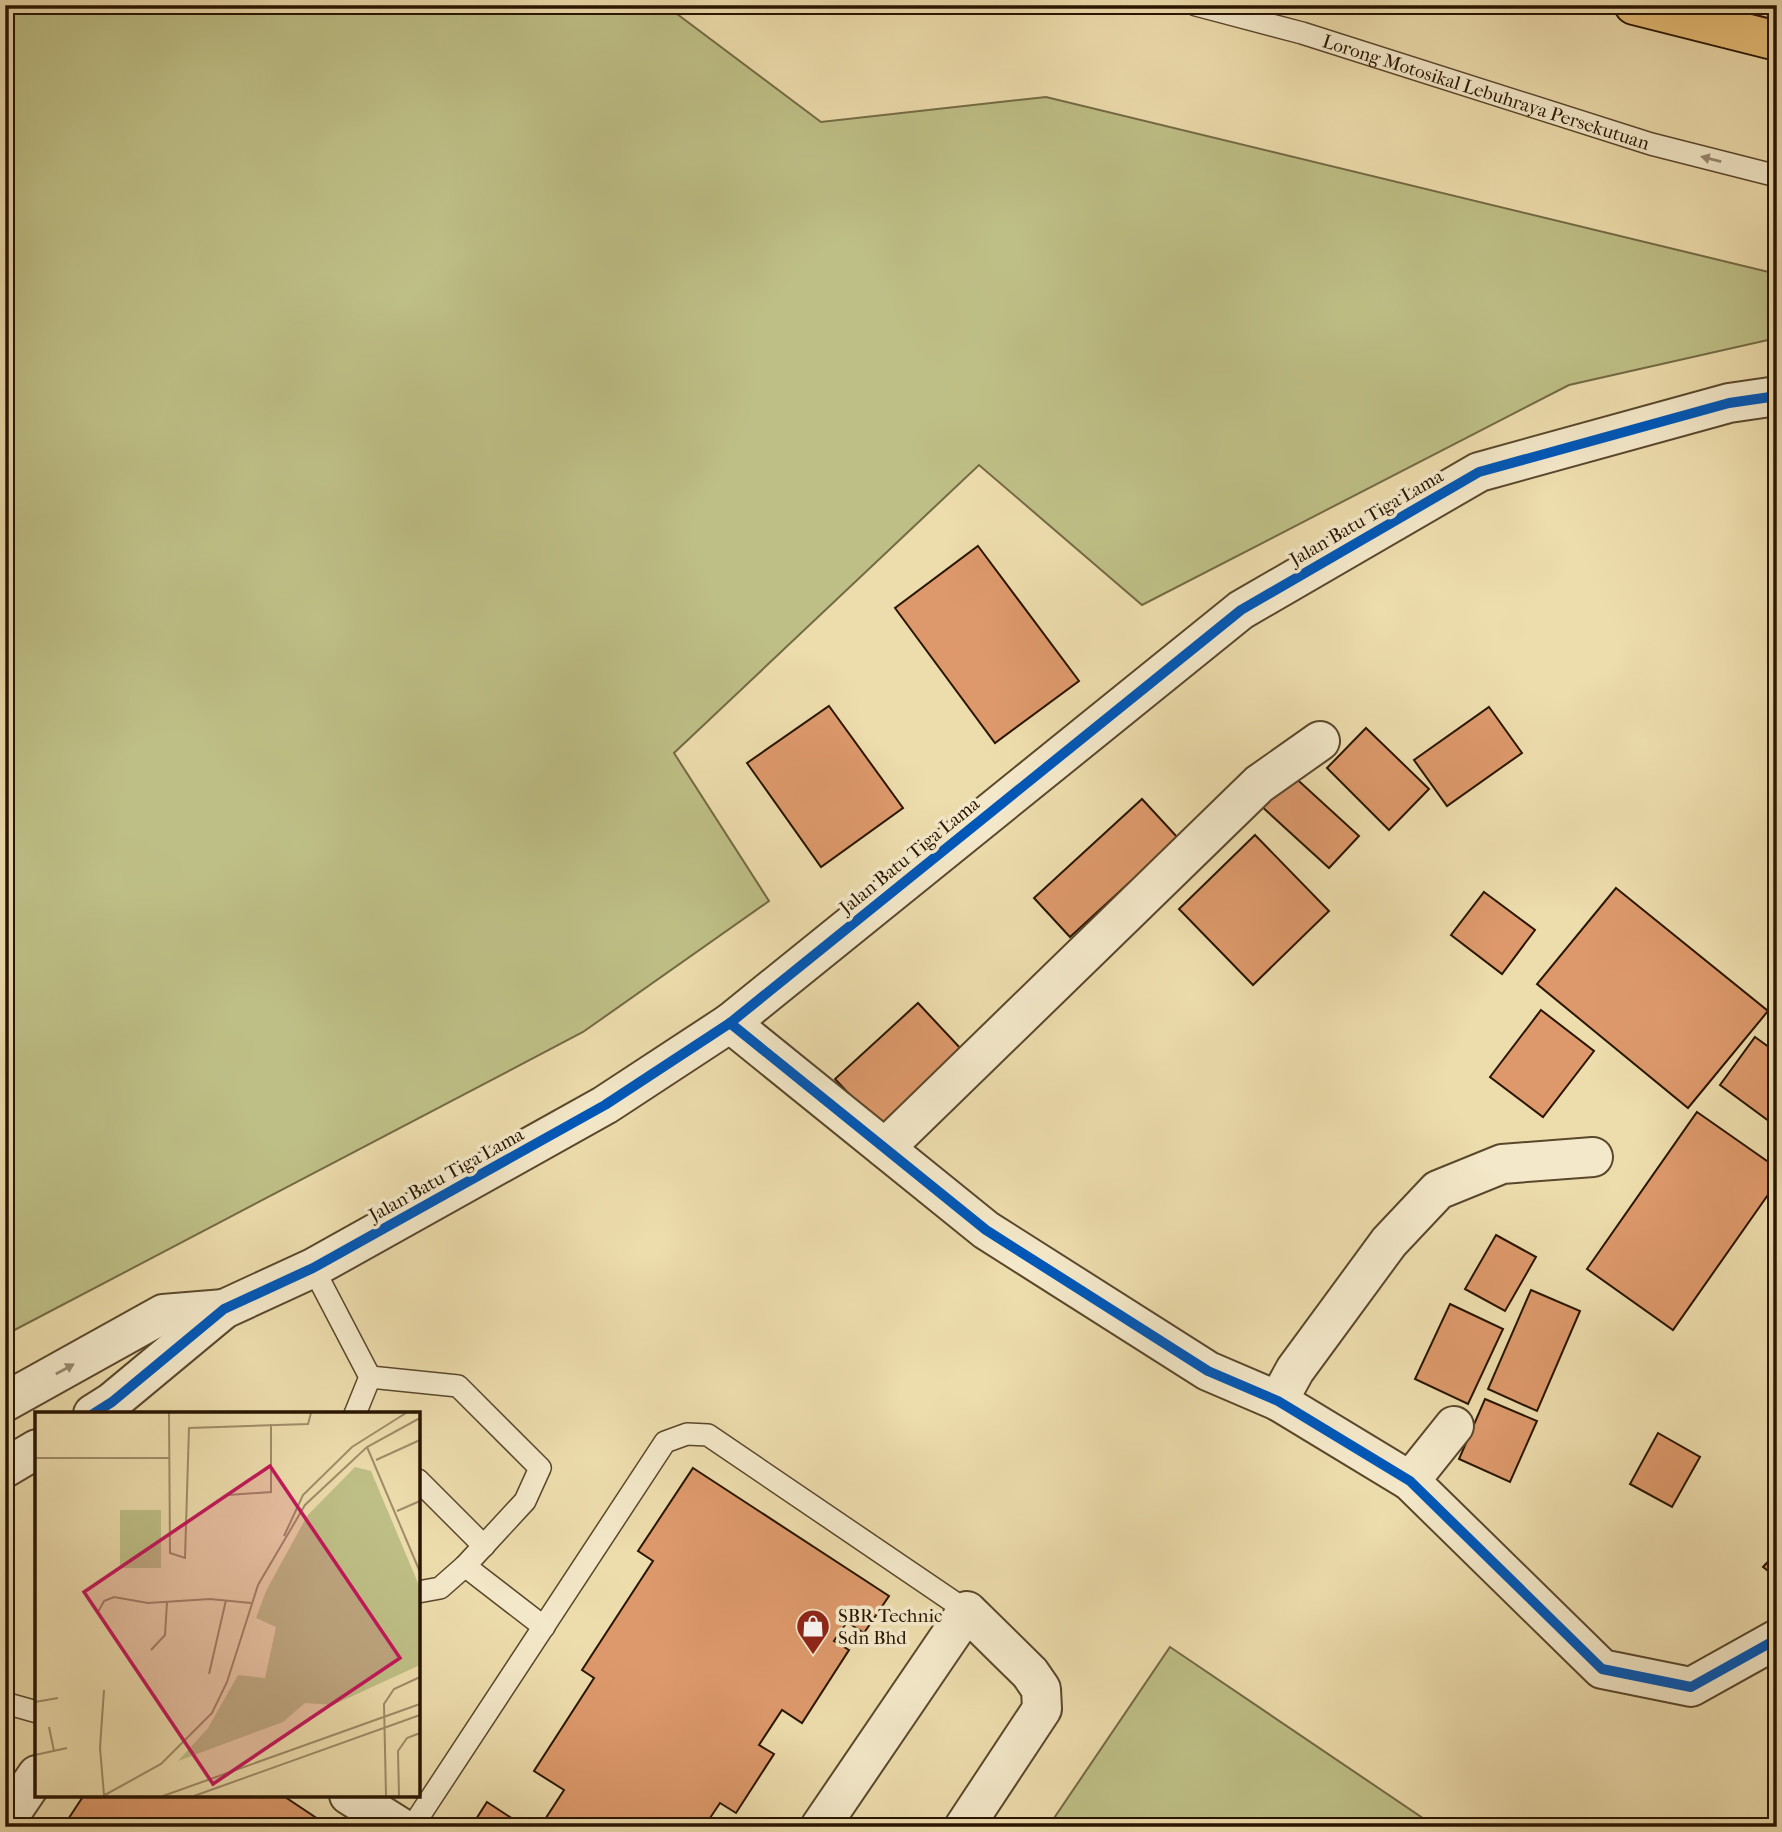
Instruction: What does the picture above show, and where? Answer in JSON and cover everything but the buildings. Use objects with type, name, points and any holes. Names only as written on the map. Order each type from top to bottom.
[{"type":"highway","points":[[1633,5],[1777,41]]},
{"type":"street","name":"Jalan Batu Tiga Lama","points":[[96,1412],[112,1402],[224,1309],[313,1268],[605,1105],[730,1023],[1241,610],[1479,472],[1730,403],[1777,396]]},
{"type":"street","points":[[885,1148],[1258,785],[1320,740]]},
{"type":"street","points":[[730,1023],[986,1230],[1208,1371],[1278,1401],[1410,1481],[1602,1669],[1692,1687],[1777,1639]]},
{"type":"street","points":[[1278,1401],[1294,1370],[1389,1242],[1438,1191],[1502,1164],[1593,1157]]},
{"type":"street","name":"Jalan Batu Tiga Lama","points":[[5,1402],[163,1314],[224,1309]]},
{"type":"street","points":[[1410,1481],[1454,1426]]},
{"type":"street","points":[[5,1468],[35,1450]]},
{"type":"street","points":[[820,1827],[967,1611],[1030,1673],[1041,1689],[1042,1709],[964,1827]]},
{"type":"street","points":[[5,1822],[35,1778]]},
{"type":"street","points":[[352,1797],[400,1827]]},
{"type":"lane","name":"Lorong Motosikal Lebuhraya Persekutuan","points":[[1196,5],[1303,33],[1651,144],[1777,176]]},
{"type":"lane","points":[[313,1268],[370,1377],[356,1412]]},
{"type":"lane","points":[[370,1377],[458,1386],[540,1468],[525,1501],[466,1566],[440,1588],[420,1592]]},
{"type":"lane","points":[[412,1827],[665,1442],[687,1434],[708,1435],[967,1611]]},
{"type":"lane","points":[[420,1482],[484,1546]]},
{"type":"lane","points":[[466,1566],[544,1627]]},
{"type":"lane","points":[[5,1703],[35,1711]]},
{"type":"green space","points":[[5,5],[665,5],[821,122],[1046,97],[1777,274],[1777,338],[1569,385],[1142,605],[979,465],[674,753],[769,901],[583,1032],[5,1335]]},
{"type":"green space","points":[[1170,1647],[1436,1827],[1048,1827]]},
{"type":"cycle path","points":[[96,1412],[112,1402],[224,1309],[313,1268],[605,1105],[730,1023],[1241,610],[1479,472],[1729,403],[1777,396]]},
{"type":"cycle path","points":[[730,1023],[986,1230],[1208,1371],[1278,1401],[1410,1481],[1602,1669],[1691,1687],[1777,1639]]},
{"type":"place","name":"SBR Technic Sdn Bhd","points":[[813,1656]]}]
